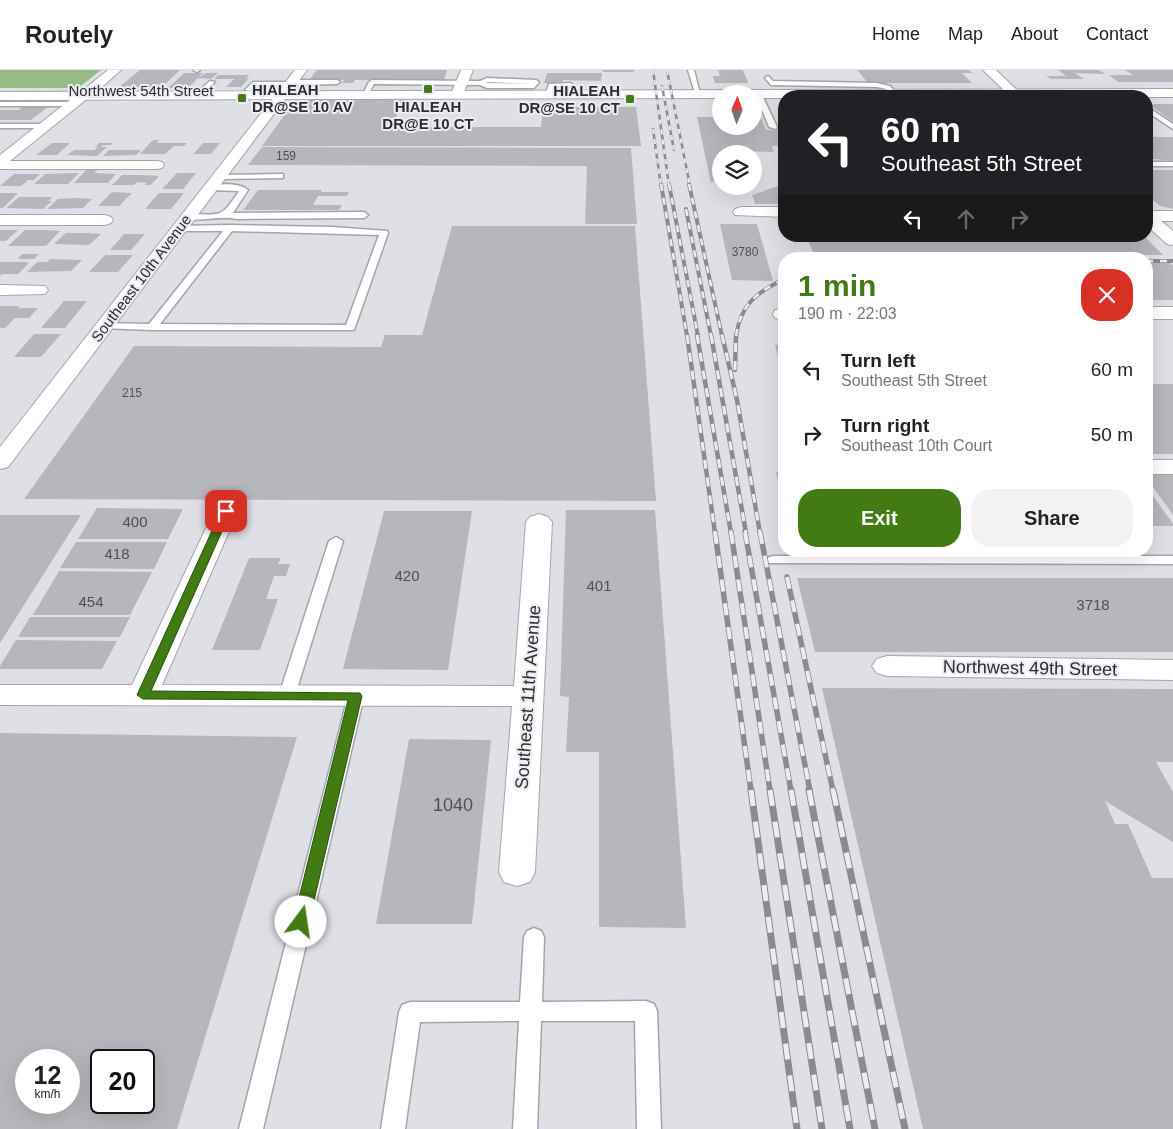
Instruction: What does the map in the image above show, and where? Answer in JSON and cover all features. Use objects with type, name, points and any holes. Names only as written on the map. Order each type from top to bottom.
[{"type":"street","points":[[0,163],[72,104],[83,92],[116,70]]},
{"type":"street","points":[[459,88],[467,70]]},
{"type":"street","points":[[989,70],[1010,90]]},
{"type":"street","name":"Northwest 54th Street","points":[[83,92],[207,86],[266,90],[292,80],[366,94],[437,96],[459,88],[550,93],[712,93]]},
{"type":"street","name":"Northwest 54th Street","points":[[0,93],[83,92],[266,96],[292,80]]},
{"type":"street","name":"Southeast 10th Avenue","points":[[0,462],[292,80]]},
{"type":"street","name":"Northwest 54th Street","points":[[762,93],[778,93]]},
{"type":"street","name":"Northwest 54th Street","points":[[1153,94],[1173,93]]},
{"type":"street","points":[[0,163],[157,165]]},
{"type":"street","points":[[741,212],[778,212]]},
{"type":"street","points":[[1153,216],[1173,216]]},
{"type":"street","points":[[0,220],[105,220]]},
{"type":"street","points":[[1153,222],[1173,240]]},
{"type":"street","points":[[0,290],[38,290]]},
{"type":"street","points":[[1153,313],[1173,313]]},
{"type":"street","points":[[1153,467],[1173,467]]},
{"type":"street","points":[[143,695],[226,511]]},
{"type":"street","name":"Southeast 11th Avenue","points":[[518,872],[539,522]]},
{"type":"street","name":"Northwest 49th Street","points":[[887,666],[1173,670]]},
{"type":"street","points":[[0,695],[528,696]]},
{"type":"lane","points":[[690,70],[698,93]]},
{"type":"lane","points":[[768,78],[771,83],[877,85],[888,87],[890,90]]},
{"type":"lane","points":[[292,80],[337,82]]},
{"type":"lane","points":[[366,94],[372,82],[459,88],[487,80],[536,82],[534,86],[510,90],[487,86],[481,83]]},
{"type":"lane","points":[[550,93],[550,85],[570,86]]},
{"type":"lane","points":[[762,102],[773,127]]},
{"type":"lane","points":[[0,104],[72,104]]},
{"type":"lane","points":[[1153,113],[1173,127]]},
{"type":"lane","points":[[0,126],[45,126]]},
{"type":"lane","points":[[1153,164],[1173,164]]},
{"type":"lane","points":[[214,182],[280,176]]},
{"type":"lane","points":[[214,182],[244,188],[228,214]]},
{"type":"lane","points":[[183,222],[228,214],[237,216],[364,215]]},
{"type":"lane","points":[[104,326],[350,328],[384,233],[330,229],[230,228],[183,222]]},
{"type":"lane","points":[[152,327],[230,228]]},
{"type":"lane","points":[[287,695],[336,541]]},
{"type":"lane","points":[[774,560],[1173,560]]},
{"type":"lane","points":[[251,1129],[356,696]]},
{"type":"lane","points":[[525,1129],[534,937]]},
{"type":"lane","points":[[393,1129],[410,1012],[530,1011],[646,1011],[649,1129]]},
{"type":"green space","points":[[0,70],[101,70],[78,88],[0,88]]},
{"type":"building","points":[[140,70],[180,70],[162,87],[119,87]]},
{"type":"building","points":[[317,70],[447,70],[444,80],[355,80],[353,83],[342,83],[344,80],[309,80]]},
{"type":"building","points":[[603,70],[634,70],[634,72],[603,72]]},
{"type":"building","points":[[718,70],[743,70],[748,83],[715,83],[713,76],[720,76]]},
{"type":"building","points":[[857,70],[969,70],[973,73],[962,73],[972,83],[868,83]]},
{"type":"building","points":[[1058,70],[1099,70],[1105,74],[1075,73],[1084,79],[1051,79],[1046,76],[1066,76]]},
{"type":"building","points":[[1125,70],[1173,70],[1173,82],[1118,82],[1109,75],[1133,75]]},
{"type":"building","points":[[184,73],[203,73],[188,88],[168,88]]},
{"type":"building","points":[[206,73],[218,73],[211,79],[198,78]]},
{"type":"building","points":[[547,73],[602,73],[601,81],[563,80],[563,83],[544,83]]},
{"type":"building","points":[[218,75],[249,75],[246,78],[249,78],[241,87],[226,87],[234,79],[214,79]]},
{"type":"building","points":[[297,98],[405,98],[391,127],[541,127],[543,107],[636,107],[641,146],[262,146]]},
{"type":"building","points":[[1153,104],[1173,104],[1173,122],[1153,107]]},
{"type":"building","points":[[23,107],[48,107],[31,120],[0,120],[0,110],[18,110]]},
{"type":"building","points":[[697,117],[712,117],[712,135],[762,135],[762,120],[766,130],[778,131],[778,146],[772,146],[774,152],[762,152],[762,145],[712,145],[711,183]]},
{"type":"building","points":[[1153,137],[1173,137],[1173,161],[1153,159]]},
{"type":"building","points":[[153,140],[159,140],[157,143],[187,143],[184,146],[174,146],[165,154],[140,154]]},
{"type":"building","points":[[52,143],[70,143],[57,155],[36,155]]},
{"type":"building","points":[[99,143],[113,143],[111,145],[103,145],[101,147],[107,147],[97,156],[67,155],[74,150],[94,150],[98,147],[95,147]]},
{"type":"building","points":[[203,143],[220,143],[211,154],[193,154]]},
{"type":"building","points":[[262,147],[631,148],[637,224],[585,224],[587,166],[248,165]]},
{"type":"building","points":[[109,150],[141,150],[136,155],[103,156]]},
{"type":"building","points":[[86,170],[98,170],[94,173],[116,174],[108,183],[74,183]]},
{"type":"building","points":[[1153,170],[1173,170],[1173,209],[1160,206],[1153,200]]},
{"type":"building","points":[[79,173],[68,184],[34,184],[45,174]]},
{"type":"building","points":[[177,173],[196,173],[183,189],[162,189]]},
{"type":"building","points":[[14,174],[40,174],[34,180],[28,180],[21,186],[0,186]]},
{"type":"building","points":[[122,175],[159,176],[151,185],[137,182],[134,185],[112,185]]},
{"type":"building","points":[[778,186],[778,204],[755,204],[752,195],[762,195],[762,192]]},
{"type":"building","points":[[258,190],[349,192],[347,196],[318,196],[313,205],[342,205],[339,210],[243,210]]},
{"type":"building","points":[[112,192],[132,193],[119,206],[98,206]]},
{"type":"building","points":[[0,193],[18,193],[3,208],[0,208]]},
{"type":"building","points":[[159,193],[184,193],[171,209],[145,209]]},
{"type":"building","points":[[19,197],[53,197],[48,201],[52,201],[43,209],[6,208]]},
{"type":"building","points":[[58,199],[92,199],[83,208],[47,209]]},
{"type":"building","points":[[720,224],[757,224],[773,281],[732,280]]},
{"type":"building","points":[[452,226],[635,226],[656,501],[24,499],[134,346],[381,347],[385,335],[422,335]]},
{"type":"building","points":[[0,230],[18,230],[6,241],[0,241]]},
{"type":"building","points":[[25,230],[60,231],[46,246],[8,246]]},
{"type":"building","points":[[66,233],[101,234],[89,245],[54,244]]},
{"type":"building","points":[[124,234],[145,234],[131,250],[110,250]]},
{"type":"building","points":[[809,242],[1150,242],[1163,255],[1153,255],[1153,252],[813,252]]},
{"type":"building","points":[[22,254],[39,254],[34,259],[18,259]]},
{"type":"building","points":[[105,255],[133,255],[118,272],[89,272]]},
{"type":"building","points":[[50,259],[82,260],[71,271],[27,272],[37,262],[47,262]]},
{"type":"building","points":[[0,262],[29,263],[18,274],[2,274],[0,276]]},
{"type":"building","points":[[1153,263],[1170,263],[1173,266],[1173,300],[1153,300]]},
{"type":"building","points":[[64,301],[87,301],[65,328],[41,328]]},
{"type":"building","points":[[0,306],[38,308],[29,318],[15,318],[5,328],[0,328]]},
{"type":"building","points":[[34,334],[61,334],[41,357],[14,357]]},
{"type":"building","points":[[775,345],[778,345],[778,356]]},
{"type":"building","points":[[1153,384],[1173,384],[1173,454],[1153,454]]},
{"type":"building","points":[[1153,474],[1173,474],[1173,515],[1153,487]]},
{"type":"building","points":[[1153,496],[1173,524],[1173,526],[1153,526]]},
{"type":"building","points":[[97,508],[183,509],[168,539],[78,539]]},
{"type":"building","points":[[566,510],[655,510],[686,928],[599,927],[599,752],[566,752],[569,697],[560,696]]},
{"type":"building","points":[[384,511],[472,511],[448,670],[343,669]]},
{"type":"building","points":[[0,515],[81,515],[0,643]]},
{"type":"building","points":[[76,542],[167,542],[154,569],[60,568]]},
{"type":"building","points":[[249,558],[281,558],[278,564],[290,564],[286,576],[274,576],[266,599],[278,599],[260,650],[212,650]]},
{"type":"building","points":[[59,571],[152,572],[130,615],[33,615]]},
{"type":"building","points":[[797,578],[1173,578],[1173,652],[815,652]]},
{"type":"building","points":[[30,617],[130,617],[120,637],[18,637]]},
{"type":"building","points":[[16,640],[117,641],[102,669],[0,669]]},
{"type":"building","points":[[822,688],[1173,689],[1173,762],[1156,762],[1173,792],[1173,842],[1105,801],[1115,824],[1128,824],[1152,878],[1173,878],[1173,1129],[923,1129]]},
{"type":"building","points":[[0,733],[297,737],[177,1129],[0,1129]]},
{"type":"building","points":[[409,739],[491,740],[472,924],[376,924]]},
{"type":"railway","points":[[653,70],[669,186]]},
{"type":"railway","points":[[667,70],[690,186]]},
{"type":"railway","points":[[662,86],[674,150]]},
{"type":"railway","points":[[653,129],[661,186]]},
{"type":"railway","points":[[661,184],[687,336]]},
{"type":"railway","points":[[669,184],[698,336]]},
{"type":"railway","points":[[689,184],[722,336]]},
{"type":"railway","points":[[686,209],[711,336]]},
{"type":"railway","points":[[1153,261],[1173,261]]},
{"type":"railway","points":[[736,336],[738,325],[751,301],[765,289],[778,282]]},
{"type":"railway","points":[[687,335],[715,533]]},
{"type":"railway","points":[[697,335],[731,533]]},
{"type":"railway","points":[[711,335],[746,533]]},
{"type":"railway","points":[[722,335],[737,400],[760,533]]},
{"type":"railway","points":[[735,370],[736,335]]},
{"type":"railway","points":[[715,532],[751,791]]},
{"type":"railway","points":[[731,532],[770,791]]},
{"type":"railway","points":[[745,532],[791,791]]},
{"type":"railway","points":[[760,532],[810,791]]},
{"type":"railway","points":[[787,577],[833,791]]},
{"type":"railway","points":[[751,790],[797,1129]]},
{"type":"railway","points":[[770,790],[822,1129]]},
{"type":"railway","points":[[791,790],[850,1129]]},
{"type":"railway","points":[[809,790],[875,1129]]},
{"type":"railway","points":[[833,790],[905,1129]]},
{"type":"place","name":"HIALEAH DR@E 10 CT","points":[[428,89]]},
{"type":"place","name":"HIALEAH DR@SE 10 AV","points":[[242,98]]},
{"type":"place","name":"HIALEAH DR@SE 10 CT","points":[[630,99]]},
{"type":"route","points":[[226,511],[143,695],[356,696],[301,922]]}]
